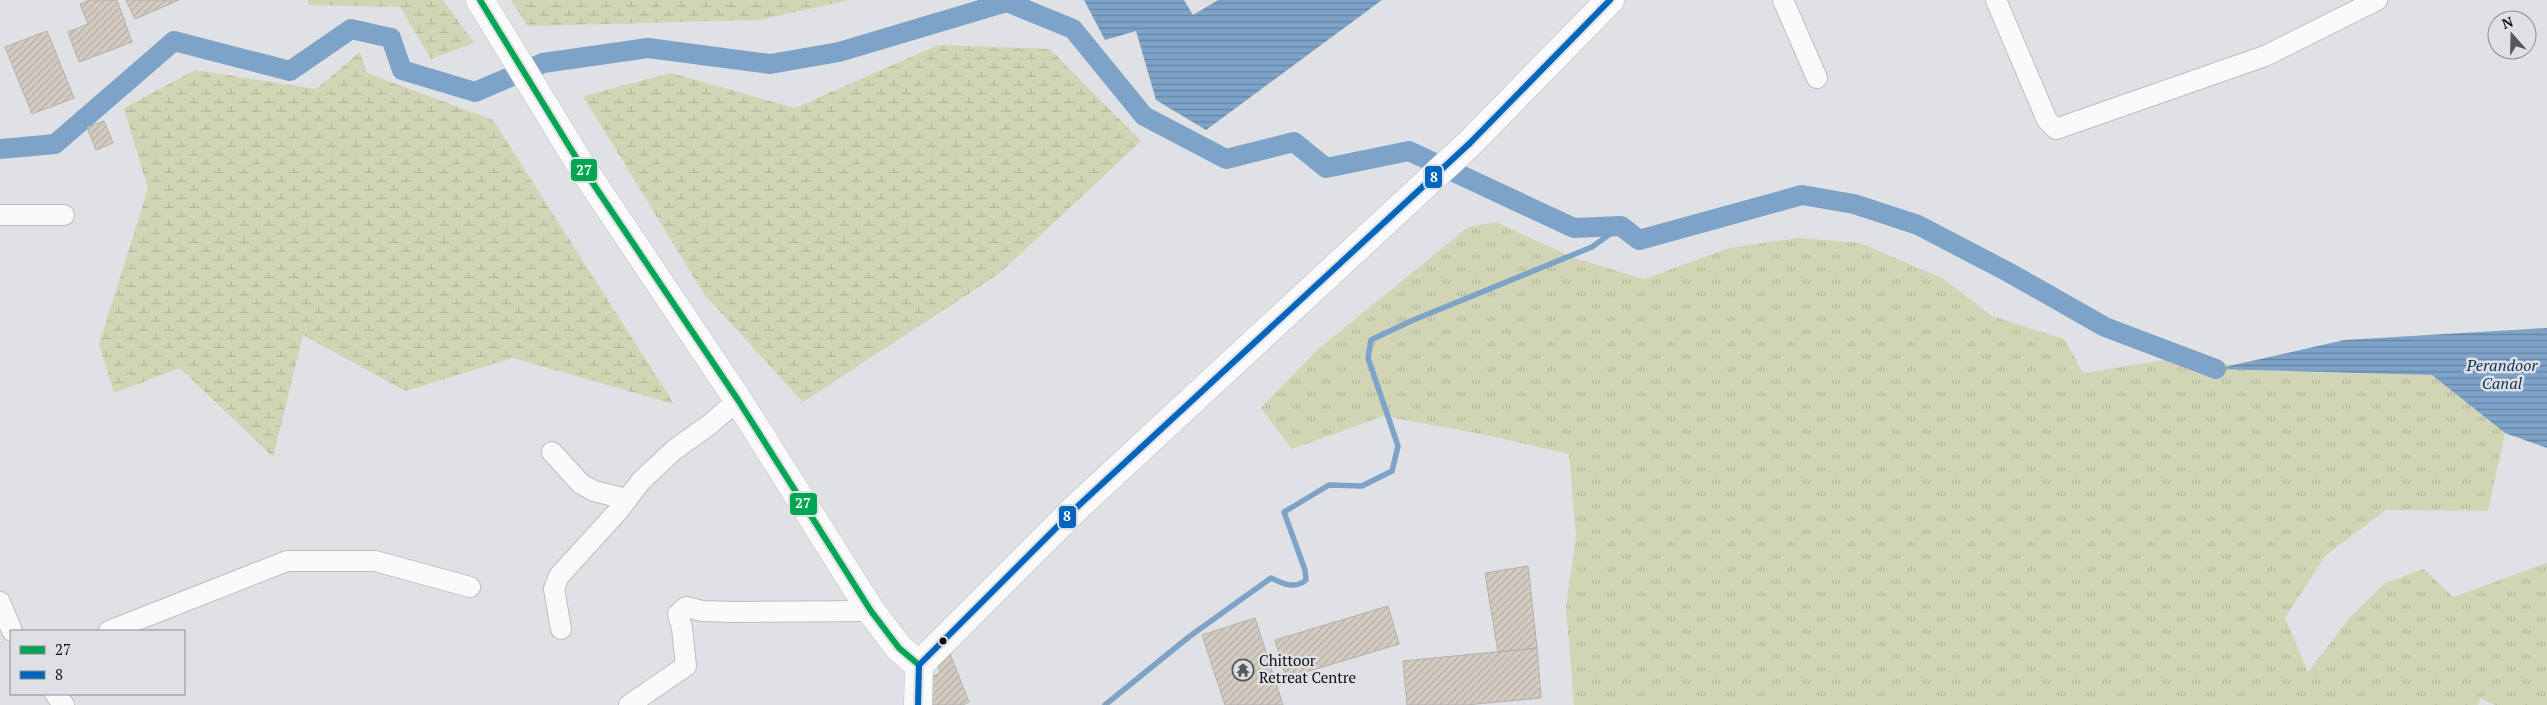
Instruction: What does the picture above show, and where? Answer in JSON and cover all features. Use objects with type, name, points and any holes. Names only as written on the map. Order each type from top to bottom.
[{"type":"main road","points":[[480,0],[580,164],[738,400],[871,611],[899,648],[919,665]]},
{"type":"main road","points":[[918,705],[919,665],[1077,506],[1470,143],[1610,0]]},
{"type":"street","points":[[1783,0],[1816,78]]},
{"type":"street","points":[[1996,0],[2047,120],[2056,129],[2265,56],[2377,0]]},
{"type":"street","points":[[0,215],[64,214]]},
{"type":"street","points":[[561,629],[554,589],[559,576],[641,481],[674,450],[709,426],[738,400]]},
{"type":"street","points":[[552,452],[581,484],[594,491],[626,499]]},
{"type":"street","points":[[112,630],[287,561],[376,561],[470,587]]},
{"type":"street","points":[[0,602],[12,630]]},
{"type":"street","points":[[629,705],[686,666],[682,628],[678,614],[686,607],[702,611],[727,612],[871,611]]},
{"type":"street","points":[[56,695],[64,705]]},
{"type":"green space","points":[[308,0],[443,0],[474,43],[431,59],[400,7],[309,5]]},
{"type":"green space","points":[[511,0],[850,0],[760,20],[528,26]]},
{"type":"green space","points":[[938,45],[1050,49],[1141,141],[1000,273],[803,402],[704,294],[583,96],[671,73],[795,108]]},
{"type":"green space","points":[[360,52],[367,73],[493,120],[674,404],[513,358],[405,391],[303,335],[273,457],[180,368],[114,393],[99,344],[148,189],[124,108],[195,70],[316,89]]},
{"type":"green space","points":[[1496,222],[1574,258],[1644,279],[1729,248],[1798,238],[1860,243],[1944,279],[1992,316],[2064,339],[2083,373],[2183,357],[2270,371],[2432,375],[2505,433],[2488,511],[2386,510],[2325,556],[2285,618],[2308,672],[2350,617],[2385,583],[2424,569],[2453,597],[2547,563],[2547,705],[2495,705],[2480,698],[2478,705],[1574,705],[1566,607],[1576,536],[1569,454],[1481,434],[1384,416],[1292,449],[1261,408],[1316,351],[1468,227]]},
{"type":"water","points":[[1084,0],[1184,0],[1193,15],[1218,0],[1382,0],[1206,130],[1156,100],[1136,31],[1105,40]]},
{"type":"water","name":"Perandoor Canal","points":[[2547,328],[2547,448],[2505,433],[2432,375],[2216,369],[2344,340]]},
{"type":"building","points":[[90,0],[117,0],[132,42],[79,62],[68,32],[88,24],[80,4]]},
{"type":"building","points":[[126,0],[179,0],[135,19]]},
{"type":"building","points":[[47,31],[74,98],[32,114],[5,47]]},
{"type":"building","points":[[104,121],[113,143],[96,150],[87,127]]},
{"type":"building","points":[[1528,566],[1537,648],[1498,652],[1485,573]]},
{"type":"building","points":[[1388,606],[1399,644],[1286,678],[1275,640]]},
{"type":"building","name":"Chittoor Retreat Centre","points":[[1255,618],[1283,705],[1225,705],[1202,635]]},
{"type":"building","points":[[1537,648],[1541,698],[1466,705],[1407,705],[1403,661]]},
{"type":"building","points":[[950,654],[969,702],[963,705],[928,705],[927,679],[940,673],[938,664]]},
{"type":"waterway","points":[[0,149],[55,144],[174,41],[290,71],[351,29],[391,38],[402,70],[475,92],[543,63],[648,48],[770,64],[839,52],[1007,2],[1073,29],[1144,116],[1226,159],[1294,142],[1326,168],[1409,151],[1574,228],[1621,226],[1639,240],[1802,195],[1854,204],[1918,225],[2008,272],[2105,327],[2216,369]]},
{"type":"waterway","points":[[1105,705],[1190,636],[1271,578],[1293,585],[1306,580],[1305,570],[1284,512],[1329,485],[1362,486],[1392,471],[1398,446],[1368,358],[1371,340],[1411,321],[1592,247],[1621,226]]},
{"type":"transit line","name":"27","points":[[480,0],[580,164],[738,400],[871,611],[899,648],[919,665]]},
{"type":"transit line","name":"8","points":[[918,705],[919,665],[1077,507],[1470,143],[1610,0]]},
{"type":"place","name":"Chittoor Retreat Centre","points":[[1243,670]]}]
